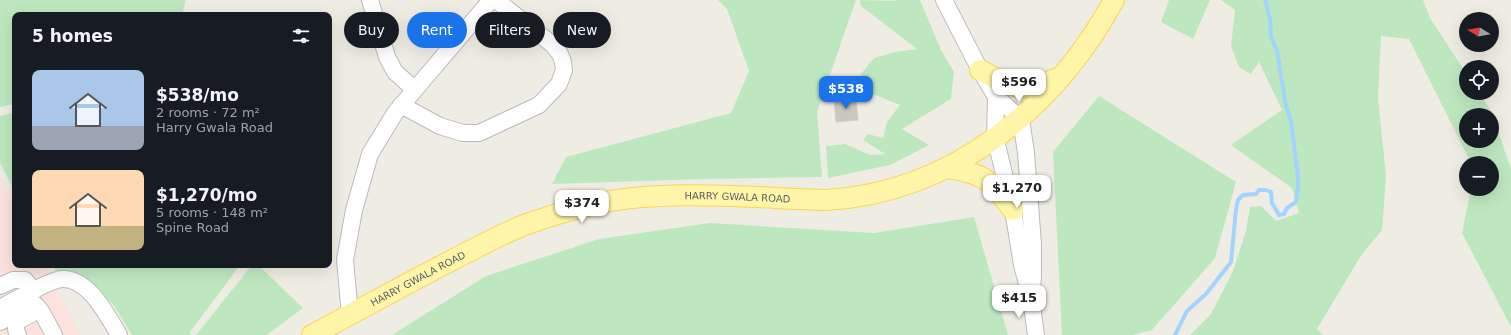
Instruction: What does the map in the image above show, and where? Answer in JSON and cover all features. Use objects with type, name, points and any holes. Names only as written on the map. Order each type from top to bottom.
[{"type":"main road","name":"HARRY GWALA ROAD","points":[[312,335],[430,271],[503,235],[529,223],[564,212],[601,203],[648,197],[692,195],[826,200],[845,199],[870,196],[908,184],[946,168],[968,156],[1021,119],[1043,98],[1078,57],[1101,23],[1114,0]]},
{"type":"main road","points":[[980,70],[1008,84],[1020,87],[1031,86],[1062,77]]},
{"type":"main road","points":[[946,168],[978,174],[995,187],[1013,210]]},
{"type":"street","points":[[370,0],[390,62],[395,72],[414,90]]},
{"type":"street","points":[[350,315],[345,260],[354,210],[370,154],[400,105],[491,0]]},
{"type":"street","points":[[400,105],[440,126],[464,133],[479,133],[539,105],[559,84],[564,70],[560,54],[553,45],[496,0]]},
{"type":"street","points":[[944,0],[980,70],[996,97],[1021,119],[1026,153],[1033,244],[1033,277],[1030,298]]},
{"type":"street","points":[[996,97],[995,137],[1013,210],[1036,335]]},
{"type":"street","points":[[0,308],[51,282],[62,279],[75,282],[88,289],[103,309],[119,335]]},
{"type":"street","points":[[0,286],[13,280],[22,280],[27,281],[34,291]]},
{"type":"street","points":[[0,322],[32,305],[39,307],[54,335]]},
{"type":"street","points":[[18,335],[15,330],[15,324],[18,320],[41,311]]},
{"type":"shaded area","points":[[0,176],[12,200],[12,268],[46,268],[80,335],[0,335]]},
{"type":"green space","points":[[0,0],[186,0],[183,12],[12,12],[12,105],[0,107]]},
{"type":"green space","points":[[718,0],[856,0],[817,112],[822,177],[552,184],[566,157],[731,113],[749,71],[727,9]]},
{"type":"green space","points":[[860,0],[920,0],[941,50],[954,72],[951,99],[902,129],[929,145],[890,165],[828,178],[826,146],[845,144],[870,155],[885,154],[863,140],[868,134],[883,138],[887,122],[900,105],[863,90],[861,74],[874,58],[895,52],[917,49],[861,6]]},
{"type":"green space","points":[[1169,0],[1210,0],[1193,39],[1161,22]]},
{"type":"green space","points":[[1221,0],[1423,0],[1430,18],[1459,62],[1459,100],[1484,100],[1489,108],[1459,108],[1459,139],[1409,39],[1381,36],[1378,98],[1386,176],[1382,230],[1362,254],[1317,329],[1323,335],[1190,335],[1211,314],[1233,271],[1246,231],[1250,207],[1261,206],[1276,221],[1299,213],[1292,188],[1231,145],[1282,110],[1259,62],[1251,74],[1239,67],[1231,46],[1235,10]]},
{"type":"green space","points":[[1099,96],[1236,182],[1215,258],[1152,330],[1133,335],[1062,335],[1053,152]]},
{"type":"green space","points":[[12,113],[12,186],[0,163],[0,116]]},
{"type":"green space","points":[[1499,134],[1511,169],[1511,327],[1462,233],[1470,196],[1499,196],[1499,156],[1468,156],[1464,148],[1499,148]]},
{"type":"green space","points":[[974,217],[1008,335],[392,335],[486,276],[599,239],[710,223],[874,233]]},
{"type":"green space","points":[[54,268],[238,268],[190,332],[191,335],[132,335],[113,304],[81,278],[56,271]]},
{"type":"green space","points":[[250,268],[261,268],[303,308],[267,335],[196,335]]},
{"type":"building","points":[[856,99],[858,120],[836,122],[834,101]]},
{"type":"waterway","points":[[1175,335],[1187,311],[1206,294],[1231,262],[1238,200],[1243,195],[1256,194],[1259,190],[1266,190],[1271,192],[1272,203],[1279,215],[1284,214],[1287,208],[1296,202],[1298,177],[1291,121],[1286,106],[1277,51],[1271,36],[1270,19],[1265,0]]}]
